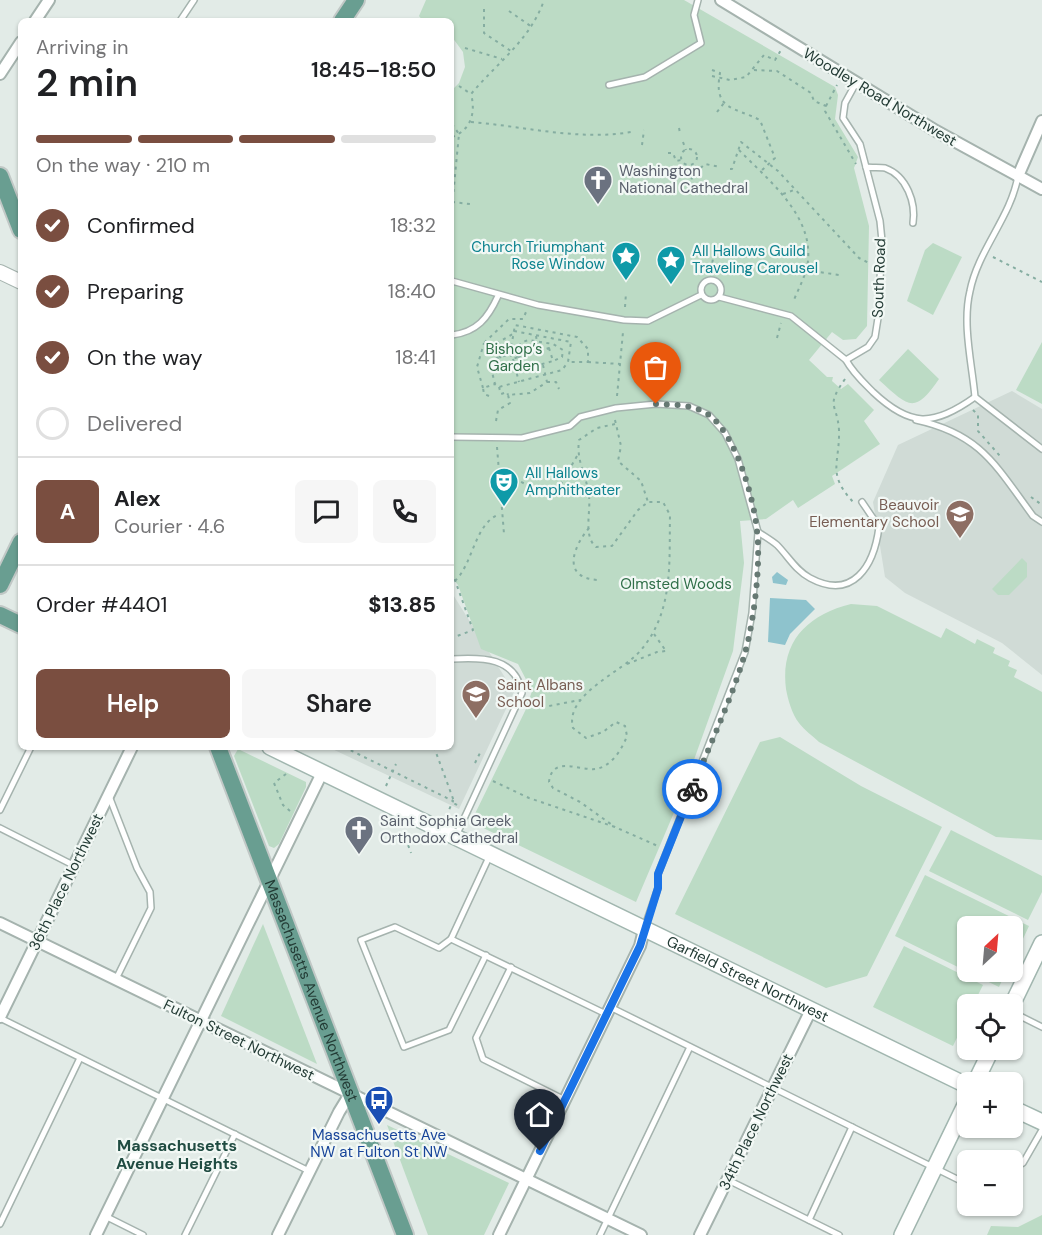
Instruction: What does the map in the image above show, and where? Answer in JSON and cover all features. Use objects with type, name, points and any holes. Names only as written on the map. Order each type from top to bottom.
[{"type":"main road","points":[[345,18],[356,0]]},
{"type":"main road","points":[[0,176],[18,222]]},
{"type":"main road","points":[[0,585],[18,548]]},
{"type":"main road","points":[[0,615],[18,624]]},
{"type":"main road","name":"Massachusetts Avenue Northwest","points":[[220,750],[405,1235]]},
{"type":"main road","name":"Garfield Street Northwest","points":[[276,750],[957,1081]]},
{"type":"main road","points":[[1017,994],[1042,943]]},
{"type":"main road","points":[[1023,1113],[1042,1122]]},
{"type":"main road","points":[[902,1235],[957,1122]]},
{"type":"street","points":[[37,18],[49,0]]},
{"type":"street","name":"Woodley Road Northwest","points":[[721,0],[856,83],[1042,189]]},
{"type":"street","points":[[0,74],[18,47]]},
{"type":"street","points":[[1018,176],[1042,121]]},
{"type":"street","points":[[0,272],[18,281]]},
{"type":"street","name":"36th Place Northwest","points":[[0,1018],[131,750]]},
{"type":"street","points":[[96,1235],[322,773]]},
{"type":"street","name":"Fulton Street Northwest","points":[[0,923],[641,1235]]},
{"type":"street","points":[[499,1235],[640,946],[644,930]]},
{"type":"street","name":"34th Place Northwest","points":[[700,1235],[811,1010]]},
{"type":"street","points":[[278,1235],[350,1094]]},
{"type":"lane","points":[[182,18],[194,0]]},
{"type":"lane","points":[[609,85],[645,77],[700,43],[694,15],[698,0]]},
{"type":"lane","name":"South Road","points":[[846,360],[868,347],[875,337],[880,264],[880,221],[860,144],[843,118],[845,103],[856,83]]},
{"type":"lane","points":[[866,167],[885,168],[909,189],[915,209],[913,223]]},
{"type":"lane","points":[[1018,176],[1015,193],[985,253],[969,292],[968,332],[975,397],[1042,449]]},
{"type":"lane","points":[[701,295],[703,283],[712,280],[720,285],[719,297]]},
{"type":"lane","points":[[454,282],[498,296],[612,320],[648,321],[701,295]]},
{"type":"lane","points":[[701,295],[709,300],[719,297],[791,316],[846,360],[854,373],[892,410],[916,420],[940,425],[977,445],[991,458],[1033,516],[1042,522]]},
{"type":"lane","points":[[454,335],[467,333],[479,326],[490,312],[498,296]]},
{"type":"lane","points":[[916,420],[948,415],[975,397]]},
{"type":"lane","points":[[454,437],[522,438],[570,426],[580,417],[616,408],[656,404],[689,406],[709,415],[725,433],[738,459],[758,532],[752,612],[745,652],[658,874],[658,888],[644,930]]},
{"type":"lane","points":[[758,532],[776,544],[809,578],[832,586],[854,581],[871,562],[879,527],[862,502]]},
{"type":"lane","points":[[454,659],[493,661],[513,669],[520,680],[522,693],[455,838]]},
{"type":"lane","points":[[0,810],[30,750]]},
{"type":"lane","points":[[109,794],[136,868],[150,892],[151,908],[115,980]]},
{"type":"lane","points":[[0,828],[74,866]]},
{"type":"lane","points":[[486,955],[449,1030],[404,1047],[362,940],[395,927],[440,948],[451,939],[490,855]]},
{"type":"lane","points":[[451,939],[690,1047],[957,1176]]},
{"type":"lane","points":[[511,967],[476,1038],[483,1059],[565,1100]]},
{"type":"lane","points":[[0,1018],[309,1171]]},
{"type":"lane","points":[[1023,1018],[1042,1027]]},
{"type":"lane","points":[[600,1235],[690,1047]]},
{"type":"lane","points":[[0,1224],[80,1058]]},
{"type":"lane","points":[[809,1220],[852,1127]]},
{"type":"lane","points":[[1023,1163],[1032,1152],[1042,1130]]},
{"type":"lane","points":[[185,1235],[235,1134]]},
{"type":"lane","points":[[728,1180],[839,1235]]},
{"type":"lane","points":[[105,1216],[143,1235]]},
{"type":"path","points":[[471,94],[532,27],[544,0]]},
{"type":"path","points":[[484,9],[484,33],[511,51]]},
{"type":"path","points":[[509,11],[532,27]]},
{"type":"path","points":[[465,48],[502,59]]},
{"type":"path","points":[[712,76],[737,80],[746,77],[764,55],[775,60],[781,50]]},
{"type":"path","points":[[712,70],[719,72],[718,92],[724,103],[736,112],[760,120],[775,158],[760,172]]},
{"type":"path","points":[[754,70],[777,70],[811,93],[814,101],[826,106]]},
{"type":"path","points":[[837,85],[825,111],[854,162],[866,167]]},
{"type":"path","points":[[454,135],[459,134],[471,122],[474,114],[471,94],[459,86]]},
{"type":"path","points":[[717,112],[724,103]]},
{"type":"path","points":[[828,115],[836,112]]},
{"type":"path","points":[[471,122],[575,134],[615,135],[631,132]]},
{"type":"path","points":[[454,127],[459,134],[454,183]]},
{"type":"path","points":[[678,128],[680,133]]},
{"type":"path","points":[[642,145],[644,130]]},
{"type":"path","points":[[668,153],[673,153],[676,161],[681,159],[686,150],[683,142]]},
{"type":"path","points":[[730,169],[732,170],[736,150],[739,150],[741,142],[769,163],[859,258],[868,264],[880,264]]},
{"type":"path","points":[[686,150],[695,151],[697,160]]},
{"type":"path","points":[[739,150],[783,194],[804,232],[808,256],[806,270],[793,302]]},
{"type":"path","points":[[681,159],[689,165],[697,160]]},
{"type":"path","points":[[697,160],[720,167]]},
{"type":"path","points":[[690,186],[693,175],[705,164]]},
{"type":"path","points":[[674,179],[690,186],[695,193]]},
{"type":"path","points":[[783,194],[794,190]]},
{"type":"path","points":[[454,202],[470,204]]},
{"type":"path","points":[[711,270],[714,253]]},
{"type":"path","points":[[985,253],[1041,282],[1042,277]]},
{"type":"path","points":[[854,260],[859,258]]},
{"type":"path","points":[[806,270],[839,275]]},
{"type":"path","points":[[625,307],[626,293]]},
{"type":"path","points":[[489,396],[484,394],[477,367],[484,343],[508,319],[525,318],[528,303]]},
{"type":"path","points":[[777,338],[782,320]]},
{"type":"path","points":[[519,382],[510,354],[515,325],[577,337],[588,349],[588,362]]},
{"type":"path","points":[[617,396],[623,332]]},
{"type":"path","points":[[484,343],[488,346],[514,333],[571,342],[579,341]]},
{"type":"path","points":[[536,336],[539,353]]},
{"type":"path","points":[[564,351],[562,357],[553,362],[521,370],[518,357],[519,344],[525,340],[557,346],[564,351],[569,351]]},
{"type":"path","points":[[499,387],[561,370],[568,362],[571,342]]},
{"type":"path","points":[[497,343],[502,365],[499,370]]},
{"type":"path","points":[[513,358],[539,353],[557,346]]},
{"type":"path","points":[[549,348],[553,362]]},
{"type":"path","points":[[510,354],[490,364],[495,384],[499,387],[501,394],[507,392],[508,395],[526,394],[547,382],[556,382],[559,389]]},
{"type":"path","points":[[568,362],[620,364]]},
{"type":"path","points":[[491,372],[499,370],[504,373],[507,368],[524,363]]},
{"type":"path","points":[[542,363],[547,382]]},
{"type":"path","points":[[502,365],[507,368]]},
{"type":"path","points":[[845,379],[835,394],[832,405],[839,430],[834,462],[836,476],[844,491],[854,503],[862,502]]},
{"type":"path","points":[[483,388],[495,384]]},
{"type":"path","points":[[496,421],[498,410],[510,403],[508,395]]},
{"type":"path","points":[[971,408],[978,415],[978,431],[1000,456]]},
{"type":"path","points":[[499,478],[519,481],[547,494],[561,484],[577,456],[579,440],[585,434],[615,422],[621,446],[618,461],[641,481],[648,502]]},
{"type":"path","points":[[497,453],[504,534]]},
{"type":"path","points":[[577,456],[589,495],[589,528],[591,541],[596,548],[612,546],[639,510],[648,502],[663,502],[670,514],[666,601],[654,633],[639,652],[580,700],[571,720],[576,733],[586,738],[593,737],[616,722],[625,726],[627,736],[618,753],[606,764],[596,769],[567,765],[559,767],[550,776],[549,782],[554,788],[580,802],[615,827]]},
{"type":"path","points":[[455,581],[462,574],[482,530],[490,519],[502,513]]},
{"type":"path","points":[[589,528],[576,547],[573,563],[576,571],[583,576],[598,580]]},
{"type":"path","points":[[454,578],[472,630],[454,637]]},
{"type":"path","points":[[624,665],[657,652],[666,651],[654,633]]},
{"type":"path","points":[[519,700],[534,705],[549,706],[580,700]]},
{"type":"path","points":[[350,750],[453,801],[448,812]]},
{"type":"path","points":[[435,750],[455,804],[462,807]]},
{"type":"path","points":[[475,763],[480,753]]},
{"type":"path","points":[[386,786],[396,764]]},
{"type":"path","points":[[286,774],[274,783],[283,805],[290,811]]},
{"type":"path","points":[[493,781],[529,798],[615,827],[662,848]]},
{"type":"path","points":[[403,831],[411,853]]},
{"type":"shaded area","name":"Beauvoir Elementary School","points":[[1012,391],[1042,409],[1042,675],[1002,643],[905,593],[885,577],[873,502],[898,445]]},
{"type":"shaded area","name":"Saint Albans School","points":[[454,596],[514,692],[459,809],[334,750],[454,750]]},
{"type":"green space","points":[[426,0],[684,0],[835,87],[838,95],[835,119],[858,157],[854,168],[869,226],[867,326],[856,339],[843,340],[832,332],[809,360],[827,377],[833,377],[832,381],[841,389],[848,384],[874,410],[864,421],[880,444],[832,476],[835,484],[798,508],[793,500],[766,519],[740,521],[744,563],[733,651],[681,796],[636,902],[471,822],[526,709],[532,691],[518,664],[481,649],[458,585],[454,580],[454,88],[459,83],[465,67],[463,52],[454,40],[454,18],[421,18],[419,16]]},
{"type":"green space","points":[[933,243],[962,257],[933,315],[907,301],[925,250]]},
{"type":"green space","points":[[1042,342],[1042,404],[1016,390]]},
{"type":"green space","points":[[908,349],[939,379],[923,398],[911,403],[898,396],[879,380]]},
{"type":"green space","points":[[1022,558],[1027,563],[1027,577],[1009,595],[998,595],[992,589]]},
{"type":"green space","points":[[851,604],[877,606],[941,638],[946,628],[975,644],[977,639],[995,648],[993,653],[1010,661],[1008,666],[1017,670],[1014,677],[1042,692],[1042,840],[996,837],[819,742],[801,726],[792,711],[786,689],[787,657],[792,644],[810,623],[821,615]]},
{"type":"green space","points":[[780,737],[861,786],[942,827],[867,976],[826,988],[675,914],[760,742]]},
{"type":"green space","points":[[237,750],[240,750],[306,782],[306,787],[279,844],[274,848],[269,846],[234,756]]},
{"type":"green space","points":[[951,830],[1042,876],[1042,892],[1028,920],[929,871]]},
{"type":"green space","points":[[925,875],[1009,916],[957,916],[957,967],[895,936]]},
{"type":"green space","points":[[1023,923],[1029,926],[1023,939]]},
{"type":"green space","points":[[263,924],[317,1064],[221,1016]]},
{"type":"green space","points":[[904,946],[957,972],[957,982],[977,982],[983,985],[978,994],[957,994],[957,1038],[953,1046],[873,1007]]},
{"type":"green space","points":[[989,982],[1001,982],[999,987]]},
{"type":"green space","points":[[387,1125],[509,1183],[484,1235],[428,1235]]},
{"type":"green space","points":[[1042,1215],[1042,1235],[987,1235],[991,1226],[1018,1227]]},
{"type":"water","points":[[777,572],[788,580],[786,585],[773,583],[772,577]]},
{"type":"water","points":[[770,598],[806,600],[815,609],[790,634],[785,645],[768,642]]},
{"type":"way so far","points":[[656,404],[689,406],[709,415],[725,433],[738,459],[758,532],[752,612],[745,652],[692,789]]},
{"type":"place","name":"Washington National Cathedral","points":[[598,206]]},
{"type":"place","name":"Church Triumphant Rose Window","points":[[626,282]]},
{"type":"place","name":"All Hallows Guild Traveling Carousel","points":[[671,286]]},
{"type":"place","name":"All Hallows Amphitheater","points":[[504,508]]},
{"type":"place","name":"Beauvoir Elementary School","points":[[960,540]]},
{"type":"place","name":"Saint Albans School","points":[[476,720]]},
{"type":"place","name":"Saint Sophia Greek Orthodox Cathedral","points":[[359,856]]},
{"type":"place","name":"Massachusetts Ave NW at Fulton St NW","points":[[379,1126]]},
{"type":"district","name":"Massachusetts Avenue Heights","points":[[177,1154]]},
{"type":"route","points":[[540,1151],[640,946],[649,909],[658,888],[658,874],[692,789]]},
{"type":"park label","name":"Bishop’s Garden","points":[[514,358]]},
{"type":"park label","name":"Olmsted Woods","points":[[676,584]]}]
